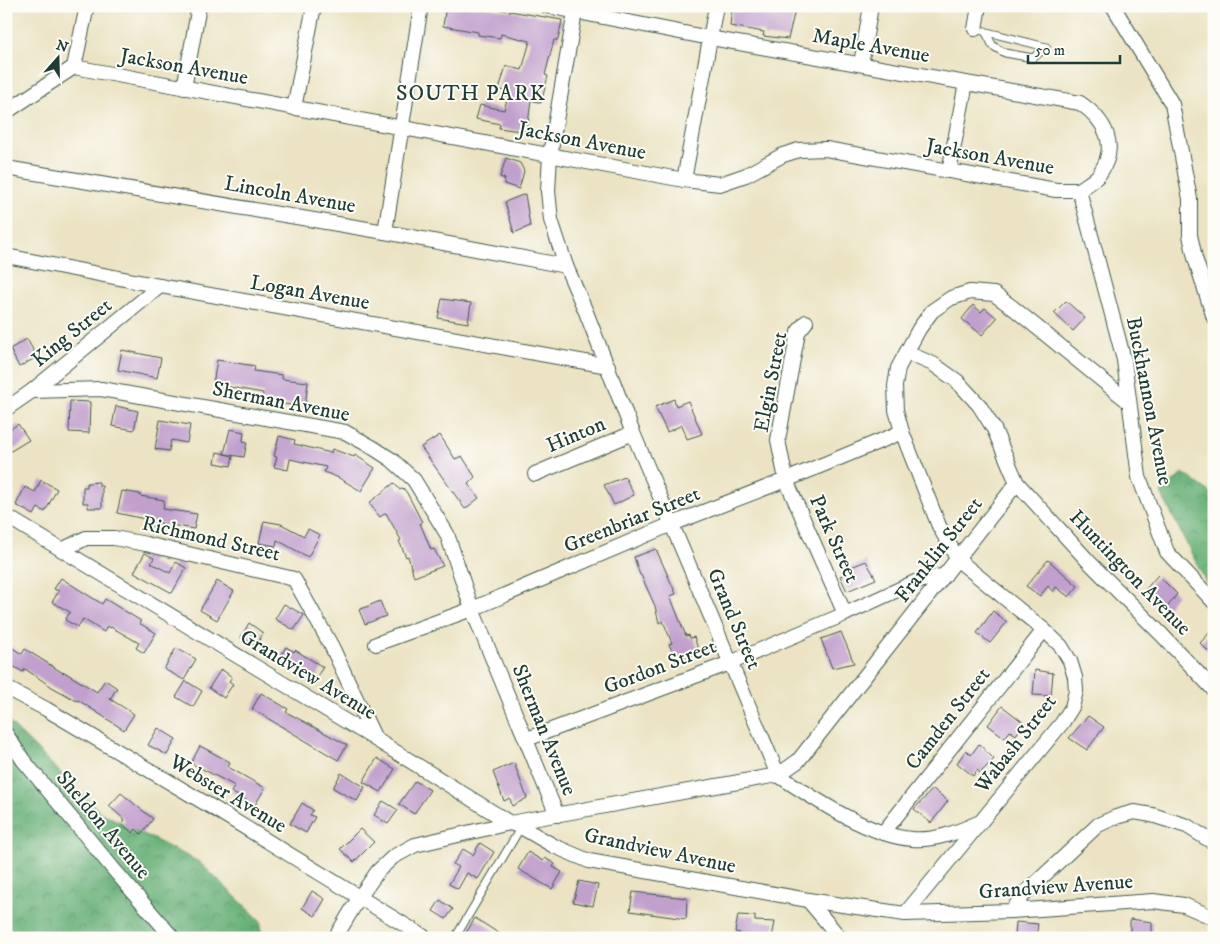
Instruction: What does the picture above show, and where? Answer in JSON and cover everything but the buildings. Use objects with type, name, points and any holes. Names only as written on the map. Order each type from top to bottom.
[{"type":"street","points":[[6,112],[74,67],[87,6]]},
{"type":"street","points":[[184,88],[199,6]]},
{"type":"street","points":[[294,108],[314,6]]},
{"type":"street","points":[[385,232],[421,6]]},
{"type":"street","name":"Maple Avenue","points":[[547,6],[576,9],[710,38],[1080,103],[1103,124],[1109,144],[1100,174],[1079,190]]},
{"type":"street","points":[[684,180],[716,6]]},
{"type":"street","points":[[861,64],[871,6]]},
{"type":"street","points":[[979,6],[980,30]]},
{"type":"street","points":[[1113,6],[1172,104],[1190,199],[1190,236],[1214,318]]},
{"type":"street","name":"Grand Street","points":[[576,9],[550,154],[548,191],[551,220],[566,266],[608,366],[633,433],[778,774]]},
{"type":"street","name":"Jackson Avenue","points":[[74,67],[684,180],[720,184],[746,175],[783,155],[799,150],[826,149],[1056,190],[1079,190]]},
{"type":"street","points":[[949,170],[966,83]]},
{"type":"street","name":"Lincoln Avenue","points":[[6,168],[385,232],[566,266]]},
{"type":"street","name":"Buckhannon Avenue","points":[[1079,190],[1124,360],[1140,476],[1167,552],[1214,602]]},
{"type":"street","name":"Logan Avenue","points":[[6,256],[160,286],[608,366]]},
{"type":"street","name":"King Street","points":[[6,408],[32,391],[160,286]]},
{"type":"street","points":[[958,560],[939,526],[902,432],[896,410],[895,386],[898,368],[919,329],[932,311],[951,298],[970,292],[994,294],[1129,402]]},
{"type":"street","name":"Elgin Street","points":[[786,480],[778,440],[798,332],[806,322]]},
{"type":"street","points":[[907,353],[934,364],[957,382],[979,405],[994,429],[1018,482]]},
{"type":"street","name":"Sherman Avenue","points":[[32,391],[101,389],[345,432],[372,446],[392,460],[414,480],[447,534],[472,608],[557,815]]},
{"type":"street","name":"Greenbriar Street","points":[[376,644],[472,608],[672,524],[902,432]]},
{"type":"street","name":"Hinton","points":[[535,474],[633,433]]},
{"type":"street","name":"Park Street","points":[[786,480],[845,614]]},
{"type":"street","name":"Franklin Street","points":[[778,774],[798,761],[1018,482]]},
{"type":"street","name":"Huntington Avenue","points":[[1018,482],[1089,562],[1162,634],[1214,690]]},
{"type":"street","name":"Grandview Avenue","points":[[6,516],[516,825],[554,846],[589,861],[808,900],[905,914],[1012,911],[1117,902],[1153,901],[1184,905],[1214,918]]},
{"type":"street","name":"Richmond Street","points":[[62,550],[86,538],[114,538],[294,579],[332,647],[375,739]]},
{"type":"street","name":"Wabash Street","points":[[905,914],[1062,723],[1072,707],[1076,691],[1075,677],[1070,662],[1060,646],[1044,630],[958,560]]},
{"type":"street","name":"Gordon Street","points":[[527,739],[730,662],[845,614],[915,582],[944,575]]},
{"type":"street","name":"Camden Street","points":[[883,832],[1044,630]]},
{"type":"street","name":"Webster Avenue","points":[[6,688],[46,709],[210,806],[426,938]]},
{"type":"street","name":"Sheldon Avenue","points":[[6,734],[35,775],[173,938]]},
{"type":"street","points":[[336,938],[359,898],[378,871],[393,857],[414,845],[557,815],[778,774],[806,794],[844,816],[883,832],[911,839],[937,838],[979,823]]},
{"type":"street","points":[[1012,911],[1024,894],[1098,825],[1116,817],[1134,812],[1152,815],[1187,826],[1214,843]]},
{"type":"street","points":[[808,900],[840,938]]},
{"type":"lane","points":[[980,30],[993,33],[1046,47],[1033,58],[1005,53],[992,46],[980,30]]},
{"type":"lane","points":[[455,938],[516,825]]},
{"type":"green space","points":[[1183,473],[1214,495],[1214,598],[1161,493]]},
{"type":"green space","points":[[6,719],[100,812],[199,862],[261,921],[261,938],[19,938],[6,925]]},
{"type":"district","name":"SOUTH PARK","points":[[471,93]]}]
